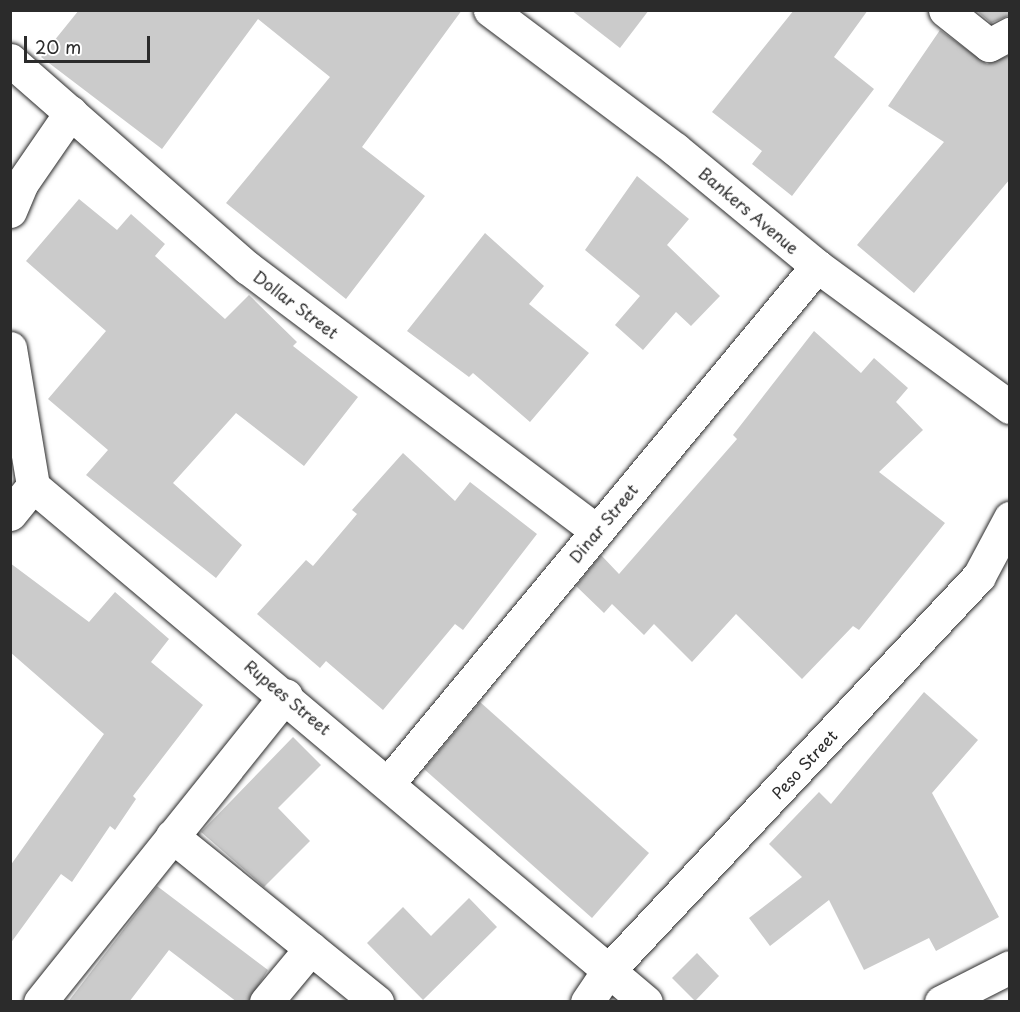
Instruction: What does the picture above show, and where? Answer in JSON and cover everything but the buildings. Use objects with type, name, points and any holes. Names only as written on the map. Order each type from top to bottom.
[{"type":"street","name":"Bankers Avenue","points":[[490,10],[675,149],[817,266],[1010,407]]},
{"type":"street","points":[[945,10],[989,45],[1010,34]]},
{"type":"street","name":"Dollar Street","points":[[10,60],[248,268],[596,530]]},
{"type":"street","points":[[10,211],[22,183],[71,112]]},
{"type":"street","name":"Dinar Street","points":[[390,781],[817,266]]},
{"type":"street","points":[[10,348],[33,486],[10,514]]},
{"type":"street","name":"Rupees Street","points":[[33,486],[390,781],[646,1002]]},
{"type":"street","name":"Peso Street","points":[[587,1002],[608,971],[979,576],[1010,518]]},
{"type":"street","points":[[39,1002],[286,695]]},
{"type":"street","points":[[172,836],[377,1002]]},
{"type":"street","points":[[266,1002],[311,948]]},
{"type":"street","points":[[941,1002],[1010,967]]}]
